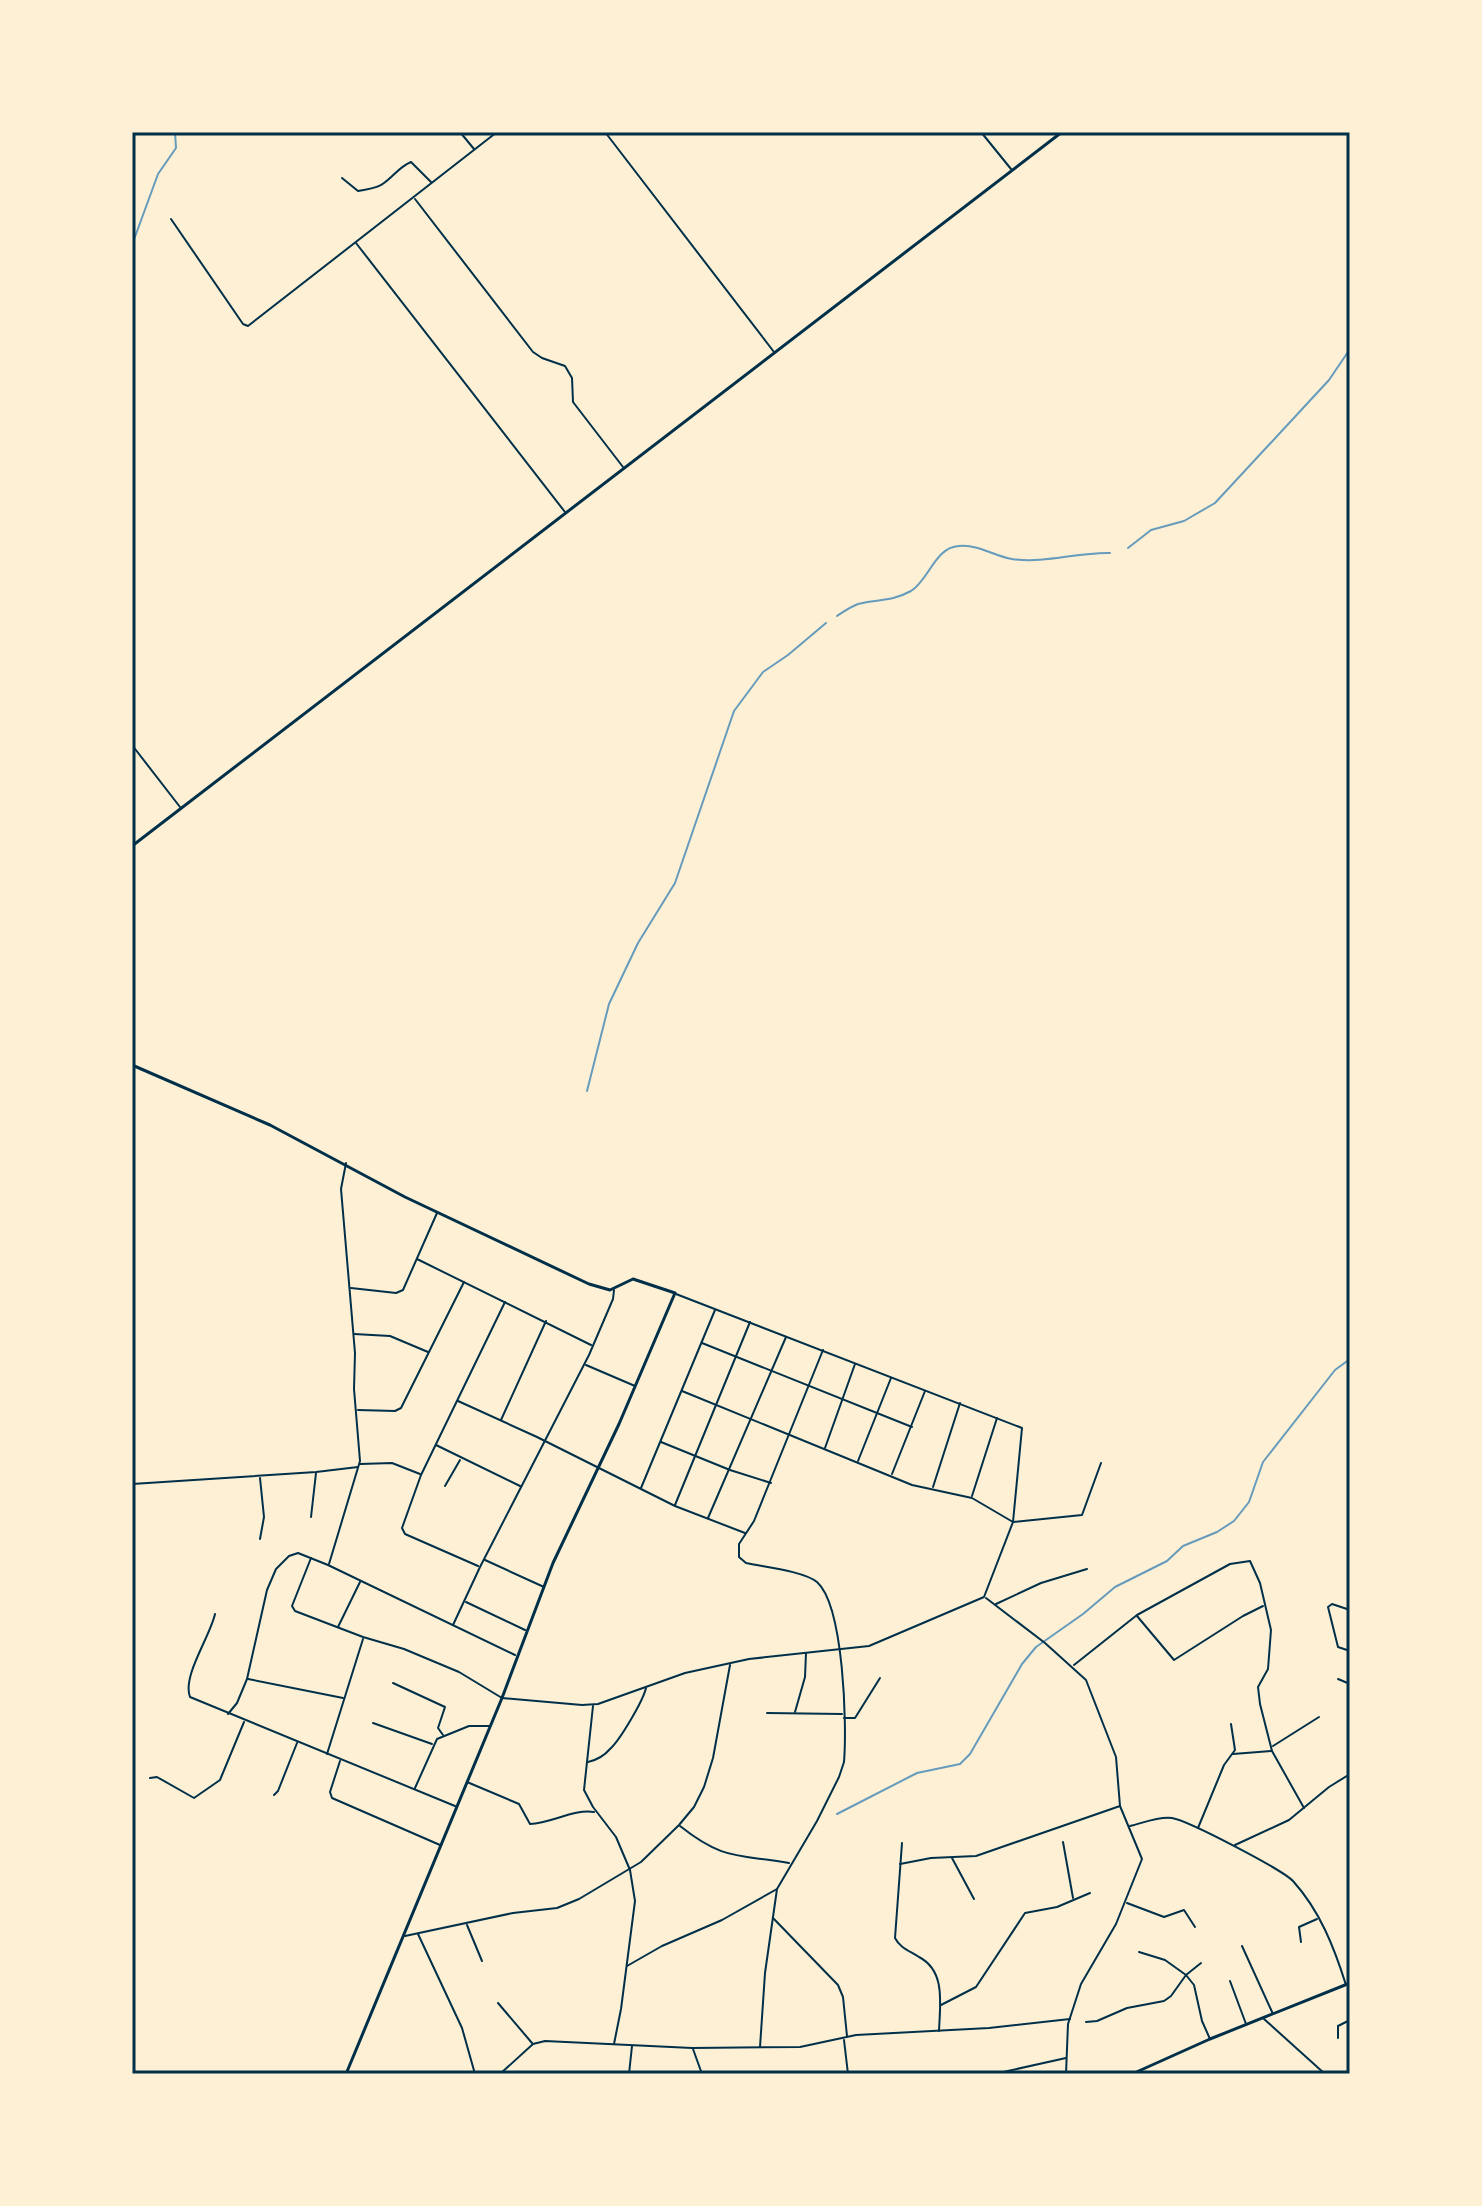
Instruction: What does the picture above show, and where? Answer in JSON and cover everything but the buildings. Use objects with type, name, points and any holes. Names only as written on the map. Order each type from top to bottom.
[{"type":"street","points":[[460,132],[475,150]]},
{"type":"street","points":[[171,219],[243,324],[248,326],[497,132]]},
{"type":"street","points":[[605,132],[775,352]]},
{"type":"street","points":[[981,132],[1012,170]]},
{"type":"street","points":[[132,846],[1062,132]]},
{"type":"street","points":[[342,178],[358,191],[376,188],[401,166],[411,162],[432,183]]},
{"type":"street","points":[[414,197],[533,352],[565,366],[572,378],[572,397],[576,406],[624,468]]},
{"type":"street","points":[[356,243],[566,513]]},
{"type":"street","points":[[132,745],[181,808]]},
{"type":"street","points":[[132,1065],[234,1108],[437,1212],[589,1284],[614,1289]]},
{"type":"street","points":[[328,1565],[359,1465],[350,1288],[341,1189],[346,1163]]},
{"type":"street","points":[[350,1288],[400,1292],[406,1286],[437,1212]]},
{"type":"street","points":[[417,1259],[592,1345]]},
{"type":"street","points":[[311,1558],[293,1609],[459,1672],[502,1698],[593,1705],[685,1673],[730,1663],[880,1643],[984,1597],[1013,1522],[1022,1428],[675,1293],[633,1279],[624,1281],[614,1289],[613,1299],[585,1364],[453,1625]]},
{"type":"street","points":[[357,1410],[399,1410],[464,1282]]},
{"type":"street","points":[[346,2074],[502,1698],[544,1587],[636,1387],[675,1293]]},
{"type":"street","points":[[480,1567],[403,1532],[421,1475],[505,1302]]},
{"type":"street","points":[[640,1489],[715,1309]]},
{"type":"street","points":[[500,1421],[546,1321]]},
{"type":"street","points":[[675,1506],[750,1322]]},
{"type":"street","points":[[353,1334],[394,1337],[429,1352]]},
{"type":"street","points":[[708,1519],[786,1336]]},
{"type":"street","points":[[702,1343],[912,1427]]},
{"type":"street","points":[[760,2047],[777,1889],[813,1829],[842,1770],[843,1716],[840,1650],[827,1598],[821,1587],[810,1578],[743,1561],[738,1549],[771,1483],[824,1349]]},
{"type":"street","points":[[825,1448],[856,1363]]},
{"type":"street","points":[[585,1364],[636,1387]]},
{"type":"street","points":[[858,1462],[891,1376]]},
{"type":"street","points":[[892,1475],[926,1389]]},
{"type":"street","points":[[682,1391],[912,1485],[972,1498],[1013,1522],[1082,1515],[1101,1463]]},
{"type":"street","points":[[458,1401],[675,1506],[746,1534]]},
{"type":"street","points":[[933,1488],[960,1403]]},
{"type":"street","points":[[972,1498],[997,1417]]},
{"type":"street","points":[[660,1441],[771,1483]]},
{"type":"street","points":[[436,1445],[522,1486]]},
{"type":"street","points":[[445,1486],[461,1459]]},
{"type":"street","points":[[132,1484],[316,1472],[392,1463],[421,1475]]},
{"type":"street","points":[[311,1517],[316,1472]]},
{"type":"street","points":[[260,1476],[264,1506],[260,1539]]},
{"type":"street","points":[[228,1714],[237,1703],[247,1679],[267,1590],[276,1569],[289,1556],[298,1553],[517,1656]]},
{"type":"street","points":[[484,1559],[544,1587]]},
{"type":"street","points":[[1073,1666],[1137,1615],[1224,1566],[1240,1561],[1253,1564],[1271,1634],[1268,1669],[1258,1690],[1272,1749],[1304,1808]]},
{"type":"street","points":[[995,1604],[1041,1583],[1087,1569]]},
{"type":"street","points":[[338,1628],[360,1581]]},
{"type":"street","points":[[984,1597],[1041,1639],[1086,1680],[1116,1757],[1120,1806],[1142,1859],[1116,1924],[1086,1974],[1070,2019],[1066,2074]]},
{"type":"street","points":[[464,1602],[526,1631]]},
{"type":"street","points":[[1350,1610],[1332,1604],[1328,1607],[1338,1647],[1350,1651]]},
{"type":"street","points":[[1137,1615],[1174,1660],[1264,1605]]},
{"type":"street","points":[[215,1614],[191,1678],[188,1693],[193,1699],[456,1806]]},
{"type":"street","points":[[327,1754],[363,1637]]},
{"type":"street","points":[[796,1713],[805,1677],[806,1653]]},
{"type":"street","points":[[404,1936],[570,1903],[630,1870],[653,1852],[694,1807],[707,1778],[730,1663]]},
{"type":"street","points":[[767,1713],[855,1718],[880,1678]]},
{"type":"street","points":[[247,1679],[343,1698]]},
{"type":"street","points":[[1338,1679],[1350,1684]]},
{"type":"street","points":[[393,1683],[445,1707],[438,1728],[443,1736]]},
{"type":"street","points":[[587,1762],[598,1759],[611,1749],[639,1705],[646,1686]]},
{"type":"street","points":[[593,1705],[584,1790],[616,1837],[630,1870],[635,1909],[613,2044]]},
{"type":"street","points":[[1233,1754],[1272,1749],[1319,1717]]},
{"type":"street","points":[[150,1778],[157,1777],[194,1798],[220,1780],[244,1721]]},
{"type":"street","points":[[373,1723],[433,1744]]},
{"type":"street","points":[[1198,1829],[1224,1765],[1236,1745],[1231,1724]]},
{"type":"street","points":[[414,1789],[433,1744],[443,1736],[469,1726],[489,1726]]},
{"type":"street","points":[[274,1795],[297,1742]]},
{"type":"street","points":[[340,1760],[330,1792],[332,1798],[441,1846]]},
{"type":"street","points":[[1234,1846],[1289,1820],[1350,1774]]},
{"type":"street","points":[[466,1782],[519,1804],[530,1824],[586,1811],[597,1812]]},
{"type":"street","points":[[900,1864],[983,1854],[1120,1806]]},
{"type":"street","points":[[1129,1826],[1169,1817],[1234,1846],[1292,1880],[1332,1942],[1348,1984],[1132,2074]]},
{"type":"street","points":[[679,1825],[703,1844],[722,1853],[790,1863]]},
{"type":"street","points":[[1063,1842],[1074,1899]]},
{"type":"street","points":[[902,1843],[895,1938],[901,1946],[932,1965],[940,1986],[939,2031]]},
{"type":"street","points":[[952,1858],[974,1899]]},
{"type":"street","points":[[626,1967],[777,1889]]},
{"type":"street","points":[[940,2005],[976,1987],[1025,1913],[1057,1907],[1090,1893]]},
{"type":"street","points":[[1125,1903],[1164,1917],[1184,1910],[1189,1913],[1195,1927]]},
{"type":"street","points":[[773,1918],[838,1985],[843,1997],[848,2074]]},
{"type":"street","points":[[1301,1942],[1299,1927],[1319,1918]]},
{"type":"street","points":[[467,1923],[482,1961]]},
{"type":"street","points":[[417,1933],[462,2028],[475,2074]]},
{"type":"street","points":[[1242,1946],[1274,2015]]},
{"type":"street","points":[[1139,1952],[1165,1960],[1186,1975],[1194,1985],[1202,2021],[1210,2039]]},
{"type":"street","points":[[1086,2022],[1097,2021],[1127,2008],[1164,2001],[1201,1963]]},
{"type":"street","points":[[1230,1981],[1246,2025]]},
{"type":"street","points":[[498,2003],[533,2044]]},
{"type":"street","points":[[500,2074],[533,2044],[545,2041],[692,2048],[800,2047],[845,2037],[1070,2019]]},
{"type":"street","points":[[1264,2019],[1325,2074]]},
{"type":"street","points":[[1338,2038],[1338,2026],[1350,2020]]},
{"type":"street","points":[[629,2074],[632,2045]]},
{"type":"street","points":[[692,2048],[702,2074]]},
{"type":"street","points":[[994,2074],[1066,2058]]},
{"type":"waterway","points":[[132,245],[158,174],[176,148],[175,132]]},
{"type":"waterway","points":[[1128,548],[1151,530],[1184,521],[1215,503],[1329,380],[1350,349]]},
{"type":"waterway","points":[[837,616],[858,604],[890,599],[911,591],[944,552],[959,546],[1024,560],[1110,553]]},
{"type":"waterway","points":[[587,1091],[609,1004],[638,943],[675,883],[734,711],[763,672],[826,623]]},
{"type":"waterway","points":[[837,1814],[917,1773],[960,1764],[970,1754],[1022,1664],[1036,1647],[1115,1587],[1167,1561],[1183,1546],[1234,1521],[1249,1502],[1263,1462],[1335,1370],[1350,1359]]}]
